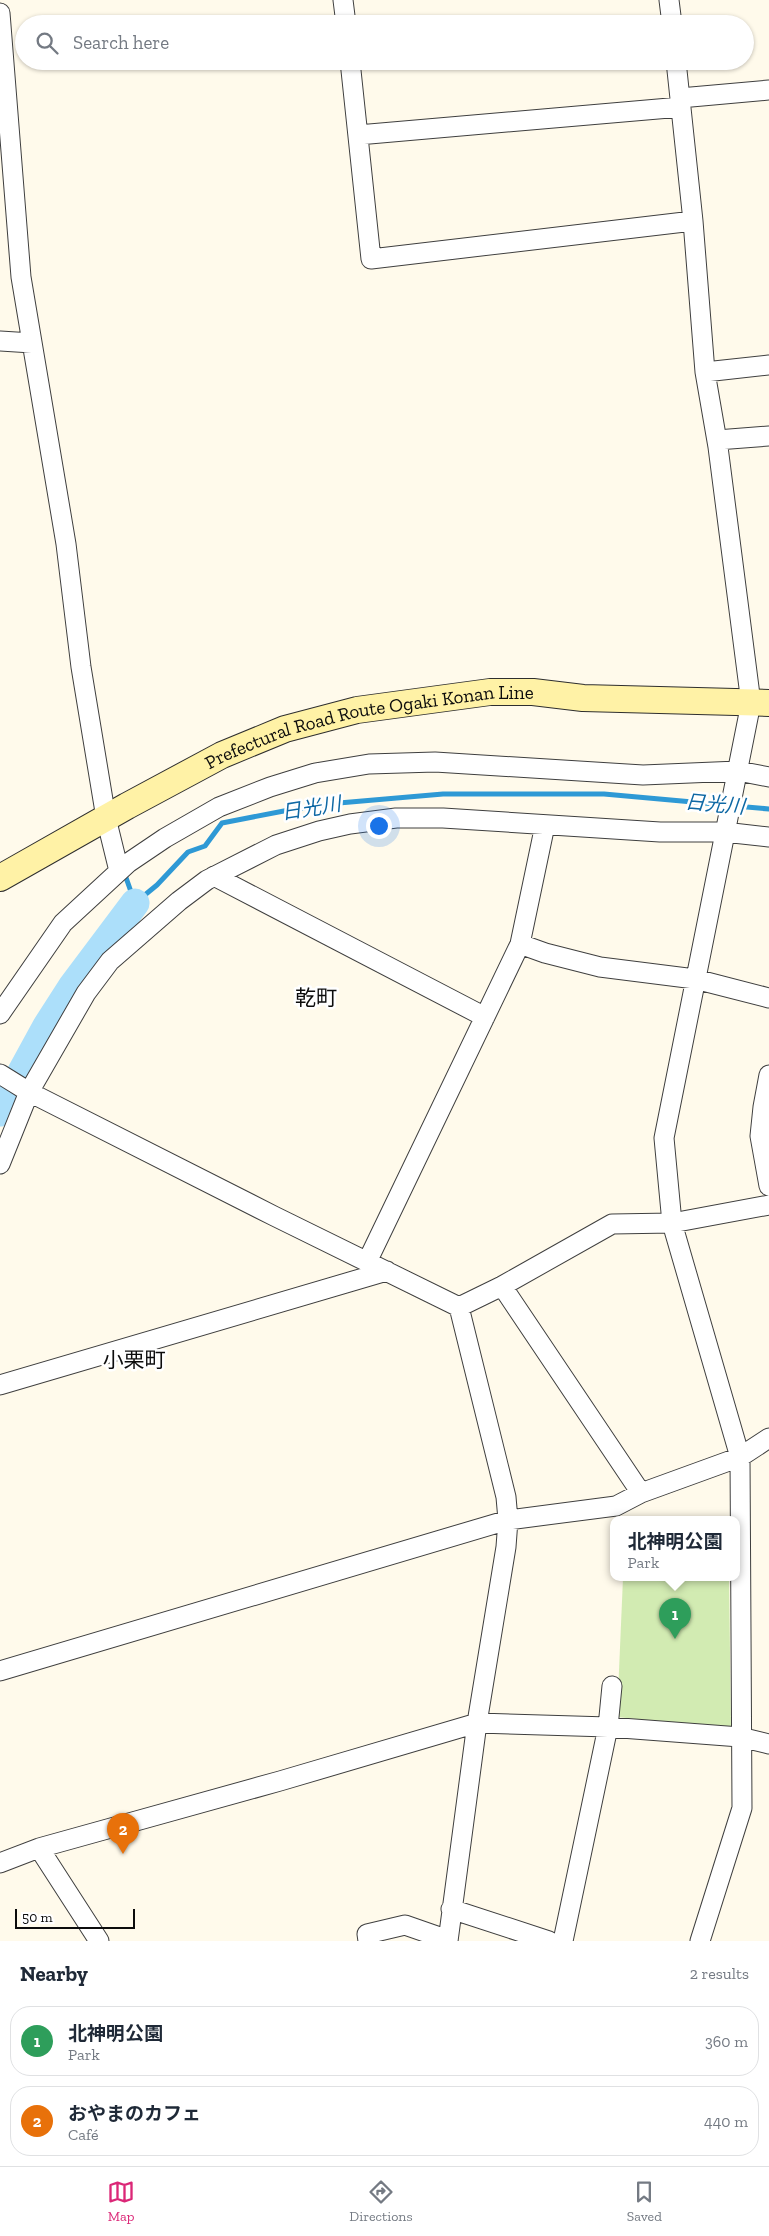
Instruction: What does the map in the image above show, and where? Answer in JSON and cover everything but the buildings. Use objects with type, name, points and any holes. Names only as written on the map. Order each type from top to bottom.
[{"type":"main road","name":"Prefectural Road Route Ogaki Konan Line","points":[[0,878],[106,818],[231,752],[285,729],[358,710],[490,692],[533,692],[583,698],[760,703]]},
{"type":"street","points":[[343,0],[345,15]]},
{"type":"street","points":[[669,0],[671,15]]},
{"type":"street","points":[[0,13],[21,277],[66,544],[81,667],[106,818],[119,871]]},
{"type":"street","points":[[351,70],[371,259],[693,221]]},
{"type":"street","points":[[677,70],[693,221],[705,372],[760,703],[738,774],[724,830],[664,1138],[672,1223],[740,1457],[740,1737],[742,1808],[700,1941]]},
{"type":"street","points":[[358,135],[681,103],[769,90]]},
{"type":"street","points":[[0,341],[32,343]]},
{"type":"street","points":[[705,372],[769,365]]},
{"type":"street","points":[[717,440],[769,436]]},
{"type":"street","points":[[0,1014],[63,923],[119,871],[165,838],[219,807],[270,787],[315,773],[369,764],[435,762],[643,775],[738,774],[769,777]]},
{"type":"street","points":[[0,1164],[27,1091],[86,993],[110,961],[179,901],[214,876],[276,845],[319,831],[350,824],[396,818],[443,818],[660,832],[724,830],[769,837]]},
{"type":"street","points":[[367,1262],[520,944],[546,825]]},
{"type":"street","points":[[214,876],[485,1017]]},
{"type":"street","points":[[520,944],[545,953],[600,967],[695,979],[769,998]]},
{"type":"street","points":[[0,1074],[27,1091],[459,1307]]},
{"type":"street","points":[[769,1075],[766,1108],[760,1136],[769,1186]]},
{"type":"street","points":[[459,1307],[502,1286],[612,1224],[672,1223],[769,1205]]},
{"type":"street","points":[[0,1385],[387,1272]]},
{"type":"street","points":[[502,1286],[641,1493]]},
{"type":"street","points":[[368,1941],[367,1934],[405,1925],[448,1941],[477,1722],[506,1547],[508,1520],[506,1497],[459,1307]]},
{"type":"street","points":[[0,1671],[508,1520],[616,1506],[641,1493],[740,1457],[769,1438]]},
{"type":"street","points":[[563,1941],[608,1727],[612,1686]]},
{"type":"street","points":[[0,1863],[39,1848],[280,1781],[477,1722],[608,1727],[740,1737],[769,1744]]},
{"type":"street","points":[[39,1848],[99,1941]]},
{"type":"street","points":[[451,1910],[549,1941]]},
{"type":"green space","points":[[623,1581],[729,1581],[731,1729],[617,1717]]},
{"type":"waterway","name":"日光川","points":[[124,872],[135,903],[157,885],[188,852],[205,846],[222,823],[289,810],[339,803],[443,794],[604,794],[726,805]]},
{"type":"waterway","name":"日光川","points":[[735,806],[769,809]]},
{"type":"waterway","name":"日光川","points":[[0,1112],[47,1026],[72,987],[135,903]]},
{"type":"place","name":"北神明公園","points":[[675,1639]]},
{"type":"place","name":"おやまのカフェ","points":[[123,1854]]},
{"type":"district","name":"乾町","points":[[316,997]]},
{"type":"district","name":"小栗町","points":[[134,1359]]}]
